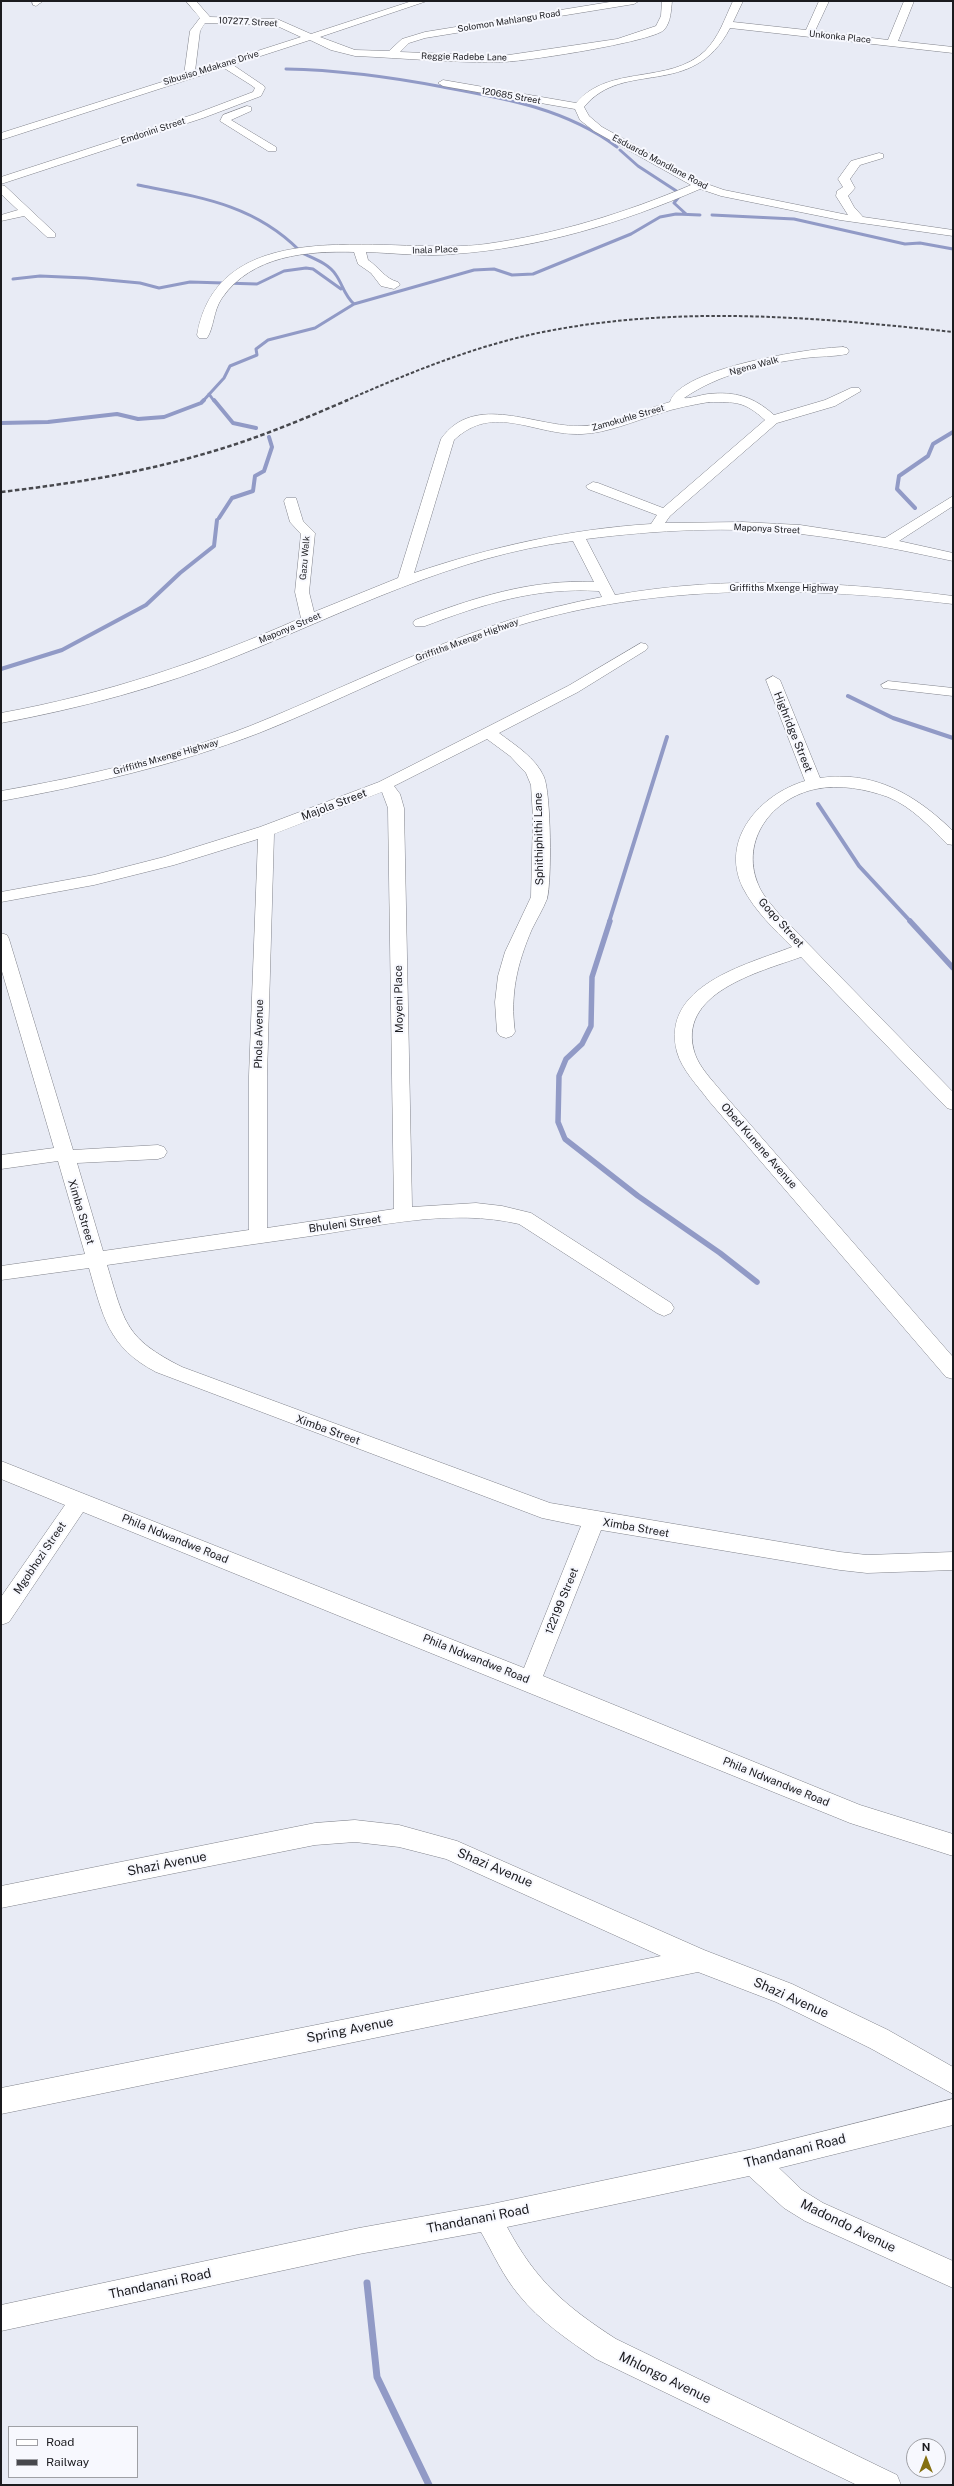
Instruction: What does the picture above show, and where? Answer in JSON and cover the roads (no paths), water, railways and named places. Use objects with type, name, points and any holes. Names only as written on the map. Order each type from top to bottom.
[{"type":"street","points":[[189,75],[195,31],[202,21],[207,20],[191,1]]},
{"type":"street","name":"Sibusiso Mdakane Drive","points":[[1,137],[189,75],[422,1]]},
{"type":"street","name":"Solomon Mahlangu Road","points":[[392,55],[397,47],[405,41],[425,35],[634,1]]},
{"type":"street","name":"Reggie Radebe Lane","points":[[312,37],[344,51],[392,55],[506,58],[618,42],[644,36],[660,28],[666,16],[667,1]]},
{"type":"street","points":[[579,107],[583,99],[596,89],[664,73],[698,60],[708,53],[738,1]]},
{"type":"street","points":[[809,34],[824,1]]},
{"type":"street","points":[[892,43],[909,1]]},
{"type":"street","name":"107277 Street","points":[[207,20],[278,22],[312,37]]},
{"type":"street","name":"Unkonka Place","points":[[726,24],[953,50]]},
{"type":"street","points":[[224,64],[255,83],[260,88],[257,94],[266,101],[234,114],[225,121],[272,149]]},
{"type":"street","name":"120685 Street","points":[[443,84],[579,107]]},
{"type":"street","name":"Emdonini Street","points":[[1,181],[199,116],[257,94]]},
{"type":"street","name":"Esduardo Mondlane Road","points":[[579,107],[584,118],[598,129],[700,185],[721,193],[758,202],[860,220],[953,233]]},
{"type":"street","points":[[860,220],[849,209],[842,196],[844,191],[849,188],[844,179],[855,163],[879,156]]},
{"type":"street","name":"Inala Place","points":[[203,335],[210,307],[232,278],[256,263],[282,254],[301,251],[452,251],[521,241],[582,227],[671,198],[700,185]]},
{"type":"street","points":[[1,188],[51,235]]},
{"type":"street","points":[[1,218],[26,212]]},
{"type":"street","points":[[360,250],[362,262],[375,270],[385,283],[394,285]]},
{"type":"street","name":"Ngena Walk","points":[[676,404],[678,396],[687,389],[733,371],[800,353],[843,351]]},
{"type":"street","points":[[655,528],[665,513],[766,428],[772,420],[830,403],[855,391]]},
{"type":"street","name":"Zamokuhle Street","points":[[404,581],[448,439],[458,428],[472,421],[491,417],[526,420],[552,428],[582,430],[606,427],[676,404],[704,398],[735,398],[759,407],[772,420]]},
{"type":"street","points":[[592,486],[665,513]]},
{"type":"street","points":[[886,543],[953,500]]},
{"type":"street","name":"Gazu Walk","points":[[291,501],[297,522],[308,533],[302,592],[309,620]]},
{"type":"street","name":"Maponya Street","points":[[1,718],[125,689],[176,673],[404,581],[480,557],[531,544],[655,528],[740,527],[790,529],[856,536],[953,557]]},
{"type":"street","points":[[578,537],[607,594]]},
{"type":"street","points":[[420,623],[471,604],[526,588],[564,585],[607,594]]},
{"type":"street","name":"Griffiths Mxenge Highway","points":[[1,796],[109,773],[203,747],[296,712],[456,641],[607,594],[768,586],[865,590],[953,600]]},
{"type":"street","name":"Majola Street","points":[[1,897],[71,885],[133,871],[266,831],[385,785],[574,689],[641,648]]},
{"type":"street","name":"Highridge Street","points":[[773,680],[814,784]]},
{"type":"street","points":[[888,685],[953,692]]},
{"type":"street","name":"Sphithiphithi Lane","points":[[488,732],[523,761],[537,779],[540,806],[542,884],[539,897],[512,955],[504,985],[502,1006],[506,1032]]},
{"type":"street","name":"Goqo Street","points":[[953,840],[920,808],[895,794],[876,788],[855,784],[814,784],[780,797],[766,808],[747,835],[744,848],[744,866],[749,884],[773,918],[953,1104]]},
{"type":"street","name":"Moyeni Place","points":[[385,785],[392,794],[396,808],[403,1216]]},
{"type":"street","name":"Phola Avenue","points":[[258,1237],[258,1068],[266,831]]},
{"type":"street","name":"Ximba Street","points":[[1,939],[112,1314],[123,1338],[139,1353],[175,1373],[549,1512],[594,1521],[840,1561],[867,1564],[953,1560]]},
{"type":"street","name":"Obed Kunene Avenue","points":[[804,949],[727,980],[700,997],[685,1016],[682,1038],[686,1055],[699,1076],[715,1096],[945,1359],[953,1371]]},
{"type":"street","points":[[1,1162],[64,1155],[158,1152]]},
{"type":"street","name":"Bhuleni Street","points":[[1,1273],[403,1216],[477,1210],[511,1213],[524,1218],[664,1308]]},
{"type":"street","name":"Phila Ndwandwe Road","points":[[1,1470],[530,1681],[858,1815],[953,1845]]},
{"type":"street","name":"Mgobhozi Street","points":[[1,1615],[79,1501]]},
{"type":"street","name":"122199 Street","points":[[530,1681],[594,1521]]},
{"type":"street","name":"Shazi Avenue","points":[[1,1897],[315,1834],[355,1832],[399,1836],[449,1849],[698,1960],[783,1993],[842,2021],[953,2081]]},
{"type":"street","name":"Spring Avenue","points":[[1,2101],[698,1960]]},
{"type":"street","name":"Thandanani Road","points":[[1,2318],[359,2241],[487,2218],[753,2162],[953,2112]]},
{"type":"street","name":"Madondo Avenue","points":[[753,2162],[793,2199],[814,2212],[953,2275]]},
{"type":"street","name":"Mhlongo Avenue","points":[[487,2218],[519,2273],[542,2301],[571,2326],[606,2349],[887,2485]]},
{"type":"waterway","points":[[286,69],[345,72],[384,77],[466,91],[512,101],[556,114],[577,123],[598,134],[617,147]]},
{"type":"waterway","points":[[620,150],[638,166],[681,194],[674,203],[686,214]]},
{"type":"waterway","points":[[138,185],[204,199],[244,212],[281,234],[299,250]]},
{"type":"waterway","points":[[354,304],[474,270],[494,269],[512,275],[533,274],[631,234],[660,217],[676,214],[700,215]]},
{"type":"waterway","points":[[712,215],[794,219],[905,244],[920,243],[953,249]]},
{"type":"waterway","points":[[304,254],[322,262],[330,268],[354,304]]},
{"type":"waterway","points":[[13,279],[40,276],[86,278],[140,283],[159,288],[190,282],[257,284],[284,271],[306,268],[313,269],[341,289]]},
{"type":"waterway","points":[[209,394],[224,378],[230,366],[257,355],[256,349],[268,340],[315,328],[354,304]]},
{"type":"waterway","points":[[203,401],[209,394]]},
{"type":"waterway","points":[[209,394],[214,401]]},
{"type":"waterway","points":[[214,400],[233,423],[256,428]]},
{"type":"waterway","points":[[1,423],[48,422],[117,414],[138,419],[164,417],[203,401]]},
{"type":"waterway","points":[[915,508],[897,489],[899,476],[928,456],[933,444],[953,432]]},
{"type":"waterway","points":[[219,518],[232,498],[253,491],[255,476],[264,471],[272,447],[269,437]]},
{"type":"waterway","points":[[1,669],[62,650],[146,605],[180,573],[214,546],[217,520]]},
{"type":"waterway","points":[[848,696],[893,718],[953,738]]},
{"type":"waterway","points":[[609,922],[667,737]]},
{"type":"waterway","points":[[818,804],[859,866],[911,922]]},
{"type":"waterway","points":[[610,921],[592,977],[591,1026],[582,1044],[566,1059],[559,1076],[558,1122],[565,1139],[638,1196],[720,1253],[757,1282]]},
{"type":"waterway","points":[[910,921],[953,968]]},
{"type":"waterway","points":[[367,2283],[377,2377],[429,2485]]},
{"type":"railway","points":[[345,401],[442,361],[517,338],[543,332],[594,324],[645,318],[696,316],[799,318],[953,332]]},
{"type":"railway","points":[[1,492],[101,478],[176,462],[256,437],[348,400]]}]
